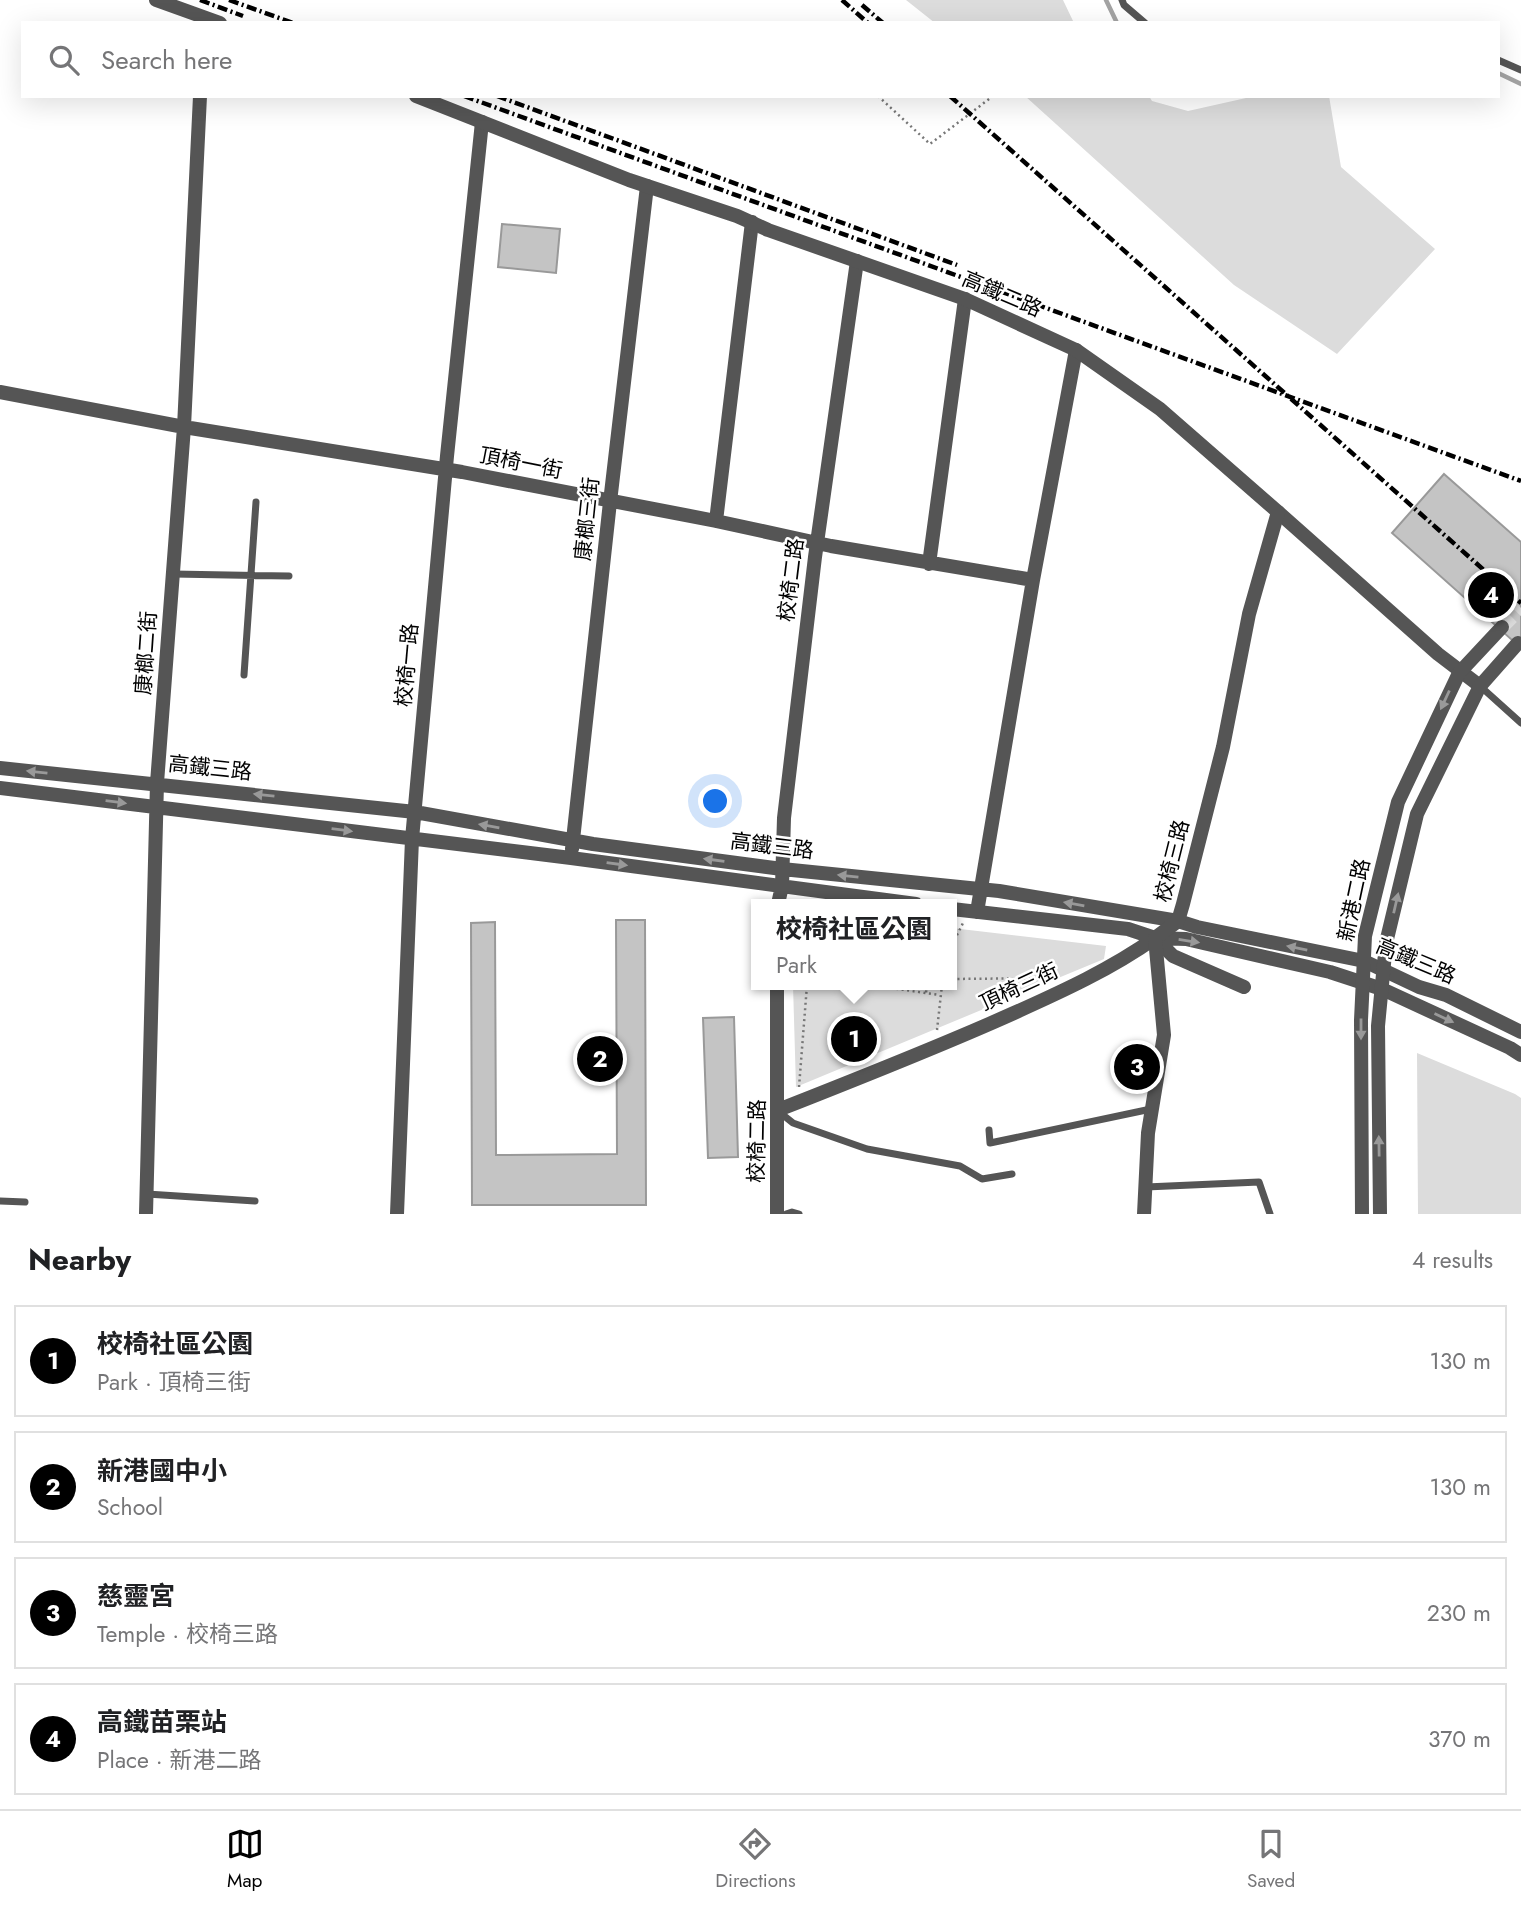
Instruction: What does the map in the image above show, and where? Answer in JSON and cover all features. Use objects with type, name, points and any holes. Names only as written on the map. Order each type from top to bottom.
[{"type":"street","points":[[156,0],[204,20]]},
{"type":"street","name":"康榔二街","points":[[146,1214],[157,783],[184,427],[200,98]]},
{"type":"street","name":"高鐵二路","points":[[421,98],[648,186],[965,299],[1076,350],[1160,409],[1459,673],[1480,686]]},
{"type":"street","name":"校椅一路","points":[[397,1214],[412,839],[482,122]]},
{"type":"street","name":"康榔三街","points":[[571,858],[648,186]]},
{"type":"street","points":[[716,521],[752,222]]},
{"type":"street","name":"校椅二路","points":[[779,899],[782,886],[784,818],[817,542],[857,261]]},
{"type":"street","points":[[929,564],[965,299]]},
{"type":"street","points":[[977,912],[1033,580],[1076,350]]},
{"type":"street","name":"頂椅一街","points":[[0,392],[184,427],[446,470],[929,564],[1033,580]]},
{"type":"street","name":"校椅三路","points":[[1155,938],[1178,921],[1223,747],[1249,614],[1278,512]]},
{"type":"street","name":"新港二路","points":[[1362,1214],[1362,982],[1365,936],[1398,802],[1459,673],[1502,627]]},
{"type":"street","name":"新港二路","points":[[1380,1214],[1377,1037],[1386,943],[1417,814],[1480,686],[1518,643]]},
{"type":"street","name":"高鐵三路","points":[[0,768],[415,813],[782,869],[982,889],[1178,921],[1364,961],[1419,987],[1446,995],[1521,1032]]},
{"type":"street","name":"高鐵三路","points":[[0,788],[571,858],[879,899]]},
{"type":"street","name":"高鐵三路","points":[[957,910],[1128,929],[1155,938],[1186,939],[1330,972],[1382,989],[1521,1055]]},
{"type":"street","points":[[1155,938],[1173,956],[1244,987]]},
{"type":"street","points":[[1144,1214],[1147,1133],[1164,1035],[1155,938]]},
{"type":"street","name":"頂椅三街","points":[[778,1110],[933,1049],[1051,996],[1127,958],[1155,938]]},
{"type":"street","name":"校椅二路","points":[[777,990],[777,1214]]},
{"type":"lane","points":[[1122,0],[1143,21]]},
{"type":"lane","points":[[1500,61],[1521,70]]},
{"type":"lane","points":[[244,675],[256,502]]},
{"type":"lane","points":[[173,574],[289,576]]},
{"type":"lane","points":[[1480,686],[1521,723]]},
{"type":"lane","points":[[989,1130],[990,1143],[1152,1109]]},
{"type":"lane","points":[[778,1110],[793,1123],[867,1149],[960,1166],[982,1179],[1012,1174]]},
{"type":"lane","points":[[1145,1187],[1259,1182],[1270,1214]]},
{"type":"lane","points":[[146,1194],[255,1201]]},
{"type":"lane","points":[[0,1201],[25,1202]]},
{"type":"lane","points":[[786,1214],[799,1214]]},
{"type":"path","points":[[880,98],[930,144],[990,98]]},
{"type":"path","points":[[957,935],[964,922]]},
{"type":"path","points":[[957,979],[1056,978]]},
{"type":"path","points":[[799,1090],[807,990]]},
{"type":"path","points":[[905,990],[941,995]]},
{"type":"path","points":[[936,1037],[942,990]]},
{"type":"shaded area","points":[[906,0],[1063,0],[1073,21],[932,21]]},
{"type":"shaded area","points":[[1027,98],[1150,98],[1152,101],[1188,111],[1246,98],[1329,98],[1341,167],[1435,249],[1337,354],[1234,285]]},
{"type":"shaded area","points":[[957,929],[1106,946],[1104,959],[796,1087],[793,990],[957,990]]},
{"type":"shaded area","points":[[1417,1053],[1521,1098],[1521,1214],[1418,1214]]},
{"type":"building","points":[[502,224],[560,229],[556,273],[498,267]]},
{"type":"building","points":[[1444,474],[1521,542],[1521,648],[1392,533]]},
{"type":"building","points":[[616,920],[645,920],[646,1205],[472,1205],[471,923],[495,922],[496,1155],[617,1154]]},
{"type":"building","points":[[734,1017],[738,1157],[708,1158],[703,1018]]},
{"type":"waterway","points":[[1106,0],[1116,21]]},
{"type":"waterway","points":[[1500,74],[1521,84]]},
{"type":"tunnel","points":[[1502,627],[1521,608]]},
{"type":"railway","points":[[200,0],[243,16]]},
{"type":"railway","points":[[229,0],[287,21]]},
{"type":"railway","points":[[842,0],[866,21]]},
{"type":"railway","points":[[862,5],[881,21]]},
{"type":"railway","points":[[469,98],[1521,481]]},
{"type":"railway","points":[[502,98],[957,265]]},
{"type":"railway","points":[[952,98],[1521,603]]},
{"type":"place","name":"高鐵苗栗站","points":[[1491,595]]},
{"type":"place","name":"校椅社區公園","points":[[854,1039]]},
{"type":"place","name":"新港國中小","points":[[600,1059]]},
{"type":"place","name":"慈靈宮","points":[[1137,1067]]}]
